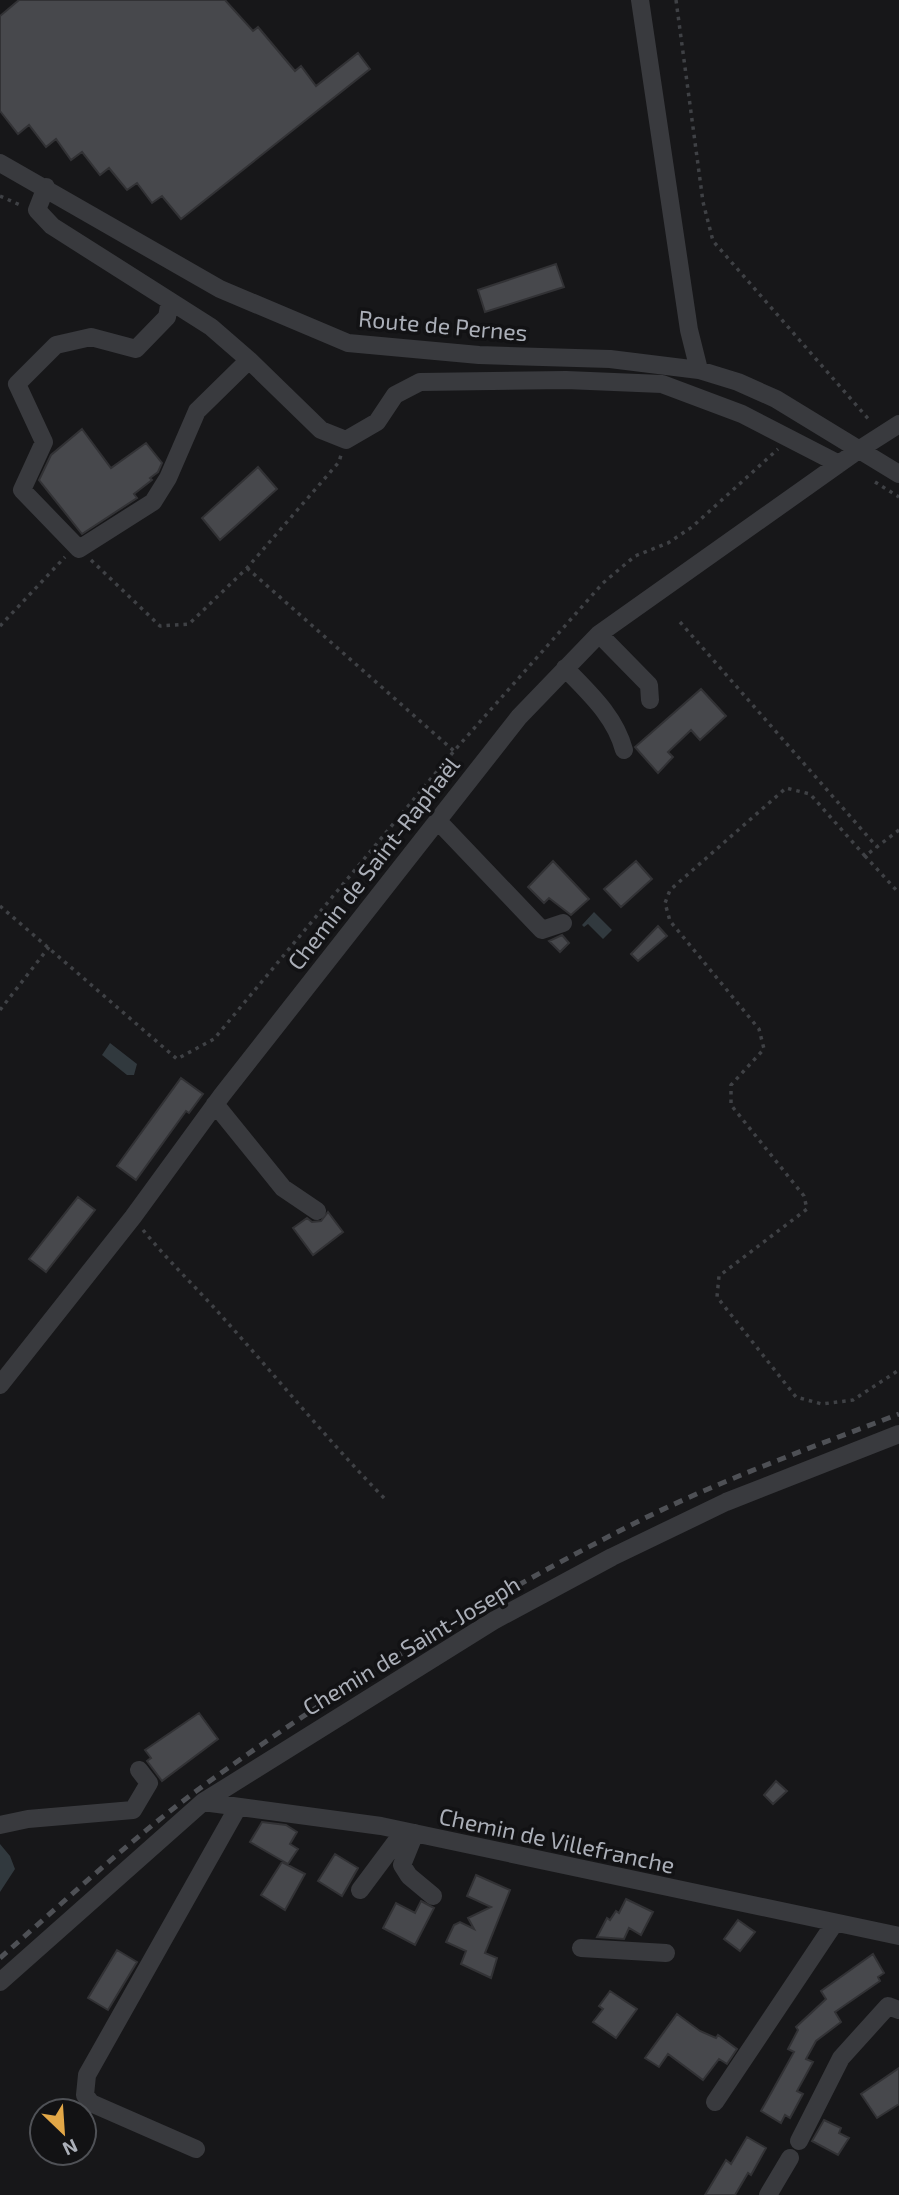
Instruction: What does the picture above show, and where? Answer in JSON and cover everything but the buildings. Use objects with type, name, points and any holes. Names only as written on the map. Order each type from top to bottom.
[{"type":"street","points":[[640,0],[689,330],[699,370]]},
{"type":"street","name":"Route de Pernes","points":[[0,163],[220,289],[348,343],[479,355],[610,359],[699,370],[738,382],[776,399],[899,474]]},
{"type":"street","points":[[46,187],[37,210],[52,226],[211,327],[321,430],[346,440],[377,422],[395,395],[420,382],[566,380],[662,384],[742,414],[839,464]]},
{"type":"street","points":[[170,301],[167,317],[136,349],[91,337],[56,345],[17,384],[44,442],[22,491],[79,549],[153,502],[168,478],[197,411],[249,360]]},
{"type":"street","name":"Chemin de Saint-Raphaël","points":[[0,1385],[133,1217],[215,1104],[519,717],[599,634],[899,424]]},
{"type":"street","points":[[599,634],[649,685],[650,700]]},
{"type":"street","points":[[565,668],[595,698],[619,731],[624,750]]},
{"type":"street","points":[[438,821],[542,930],[563,923]]},
{"type":"street","points":[[215,1104],[283,1188],[317,1210]]},
{"type":"street","name":"Chemin de Saint-Joseph","points":[[0,1982],[203,1802],[493,1621],[588,1570],[726,1502],[899,1434]]},
{"type":"street","points":[[0,1825],[28,1819],[133,1810],[149,1783],[139,1770]]},
{"type":"street","name":"Chemin de Villefranche","points":[[203,1802],[410,1832],[899,1936]]},
{"type":"street","points":[[196,2149],[91,2103],[85,2095],[87,2075],[238,1807]]},
{"type":"street","points":[[360,1890],[410,1832]]},
{"type":"street","points":[[410,1832],[402,1865],[409,1876],[433,1896]]},
{"type":"street","points":[[715,2102],[834,1924]]},
{"type":"street","points":[[581,1948],[666,1953]]},
{"type":"street","points":[[799,2141],[841,2058],[888,2006],[899,2010]]},
{"type":"street","points":[[768,2195],[790,2158]]},
{"type":"path","points":[[676,0],[703,202],[713,241],[883,434]]},
{"type":"path","points":[[0,196],[37,210]]},
{"type":"path","points":[[0,906],[177,1059],[214,1039],[453,751],[603,583],[635,556],[668,543],[692,527],[790,439]]},
{"type":"path","points":[[0,626],[60,559],[79,549],[160,626],[189,624],[247,568],[339,462],[346,440]]},
{"type":"path","points":[[839,464],[863,474],[899,496]]},
{"type":"path","points":[[247,568],[453,751]]},
{"type":"path","points":[[680,622],[877,847]]},
{"type":"path","points":[[899,893],[810,794],[786,788],[670,890],[665,903],[670,921],[759,1029],[764,1049],[731,1085],[731,1105],[804,1196],[807,1209],[719,1276],[717,1297],[796,1397],[822,1404],[853,1400],[899,1370]]},
{"type":"path","points":[[865,856],[899,830]]},
{"type":"path","points":[[0,1010],[49,947]]},
{"type":"path","points":[[133,1217],[166,1259],[224,1318],[330,1443],[387,1501]]},
{"type":"shaded area","points":[[594,912],[612,930],[603,939],[588,924],[584,927],[582,925]]},
{"type":"shaded area","points":[[110,1043],[137,1064],[134,1075],[127,1075],[102,1055]]},
{"type":"shaded area","points":[[0,1844],[10,1856],[15,1869],[0,1892]]},
{"type":"railway","points":[[0,1958],[177,1806],[363,1677],[529,1579],[643,1519],[706,1490],[899,1414]]}]
